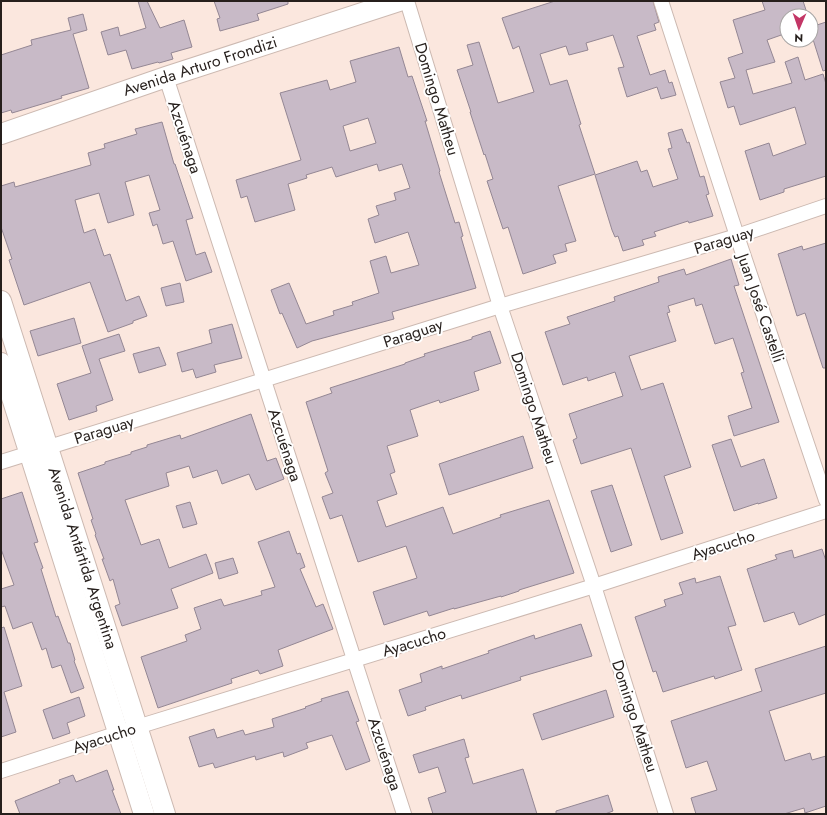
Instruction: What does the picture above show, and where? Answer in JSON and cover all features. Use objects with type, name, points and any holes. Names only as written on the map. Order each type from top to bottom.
[{"type":"main road","name":"Avenida Arturo Frondizi","points":[[1,134],[166,77],[399,1]]},
{"type":"main road","name":"Avenida Antártida Argentina","points":[[1,301],[38,450],[118,733],[144,814]]},
{"type":"main road","name":"Avenida Antártida Argentina","points":[[1,363],[38,450],[137,727],[165,814]]},
{"type":"street","name":"Domingo Matheu","points":[[407,1],[500,306],[594,586],[666,814]]},
{"type":"street","name":"Juan José Castelli","points":[[661,1],[826,500]]},
{"type":"street","name":"Azcuénaga","points":[[166,77],[404,814]]},
{"type":"street","name":"Paraguay","points":[[1,462],[500,306],[738,236],[826,206]]},
{"type":"street","name":"Ayacucho","points":[[1,771],[137,727],[594,586],[826,511]]},
{"type":"building","points":[[138,1],[147,1],[160,28],[184,20],[192,47],[171,53],[173,59],[132,69],[126,50],[108,55],[101,32],[118,27],[120,36],[146,28]]},
{"type":"building","points":[[214,1],[288,1],[288,4],[257,14],[259,20],[220,31],[217,19],[220,18]]},
{"type":"building","points":[[555,1],[653,1],[659,22],[654,24],[656,30],[637,36],[650,75],[665,70],[669,83],[672,82],[676,95],[661,99],[657,87],[627,97],[618,68],[624,67],[613,35],[586,43],[588,50],[569,55],[566,46],[540,54],[550,85],[567,80],[581,124],[579,125],[595,174],[558,186],[576,241],[565,244],[567,251],[553,255],[556,263],[523,274],[508,227],[503,229],[487,181],[493,179],[457,70],[473,65],[467,45],[479,42],[498,103],[534,92],[519,46],[513,49],[502,18]]},
{"type":"building","points":[[762,1],[803,1],[805,8],[779,8],[779,36],[767,40],[775,62],[746,70],[753,94],[792,83],[785,62],[798,57],[805,80],[823,74],[826,84],[826,176],[784,189],[784,192],[760,200],[745,151],[769,143],[773,156],[806,144],[795,107],[740,125],[734,106],[728,108],[720,82],[735,78],[728,58],[743,53],[733,20],[765,10]]},
{"type":"building","points":[[83,14],[87,30],[73,34],[89,88],[12,113],[11,110],[1,113],[1,55],[32,45],[31,40],[71,30],[68,18]]},
{"type":"building","points":[[826,22],[826,70],[823,71],[816,48],[819,48],[819,24]]},
{"type":"building","points":[[399,47],[408,77],[412,76],[427,121],[425,121],[440,171],[439,172],[455,223],[459,222],[463,236],[461,237],[476,288],[392,312],[394,319],[312,341],[297,348],[282,313],[280,314],[271,290],[289,283],[306,324],[334,315],[333,311],[353,305],[352,302],[379,293],[370,261],[386,256],[391,273],[419,265],[408,232],[375,243],[368,219],[379,215],[376,206],[396,200],[394,193],[410,188],[402,164],[379,171],[377,164],[336,177],[332,167],[306,175],[307,178],[288,184],[295,210],[255,222],[247,196],[241,198],[236,180],[301,160],[280,93],[327,80],[330,90],[356,82],[350,61]],"holes":[[[368,118],[376,143],[350,151],[343,126]]]},
{"type":"building","points":[[162,122],[174,164],[193,218],[186,220],[196,255],[205,252],[212,272],[186,281],[173,241],[163,244],[157,224],[153,226],[149,213],[160,210],[149,175],[125,182],[134,215],[108,223],[99,193],[75,200],[84,233],[95,229],[104,256],[110,254],[126,301],[139,296],[147,316],[108,332],[90,282],[24,305],[9,260],[12,259],[1,227],[1,186],[14,182],[15,187],[91,165],[88,153],[105,148],[104,144],[137,134],[135,129]]},
{"type":"building","points":[[682,129],[687,143],[689,142],[700,177],[704,176],[709,194],[706,195],[713,216],[689,223],[688,221],[654,232],[656,236],[642,240],[644,245],[623,251],[618,236],[615,237],[612,230],[595,175],[637,161],[641,172],[647,170],[653,187],[678,179],[668,149],[672,148],[668,133]]},
{"type":"building","points":[[826,243],[826,368],[823,368],[805,313],[797,316],[778,254],[802,246],[803,250]]},
{"type":"building","points":[[731,259],[739,285],[734,286],[779,422],[734,436],[728,416],[752,408],[741,373],[744,372],[733,338],[715,344],[702,304],[696,306],[694,298],[668,306],[670,312],[667,313],[676,341],[629,356],[641,390],[663,383],[691,467],[664,476],[683,533],[661,540],[631,448],[581,464],[573,440],[577,438],[569,414],[623,396],[615,372],[588,381],[587,377],[563,385],[545,332],[570,324],[567,317],[615,301],[614,297],[659,282],[658,277],[684,269],[686,275]]},
{"type":"building","points":[[180,283],[184,302],[166,306],[161,288]]},
{"type":"building","points":[[74,318],[81,343],[38,356],[30,331]]},
{"type":"building","points":[[232,324],[242,358],[214,365],[216,372],[196,378],[193,369],[182,372],[177,353],[212,343],[209,330]]},
{"type":"building","points":[[490,331],[501,363],[474,372],[479,390],[440,403],[439,400],[410,410],[418,436],[387,446],[395,472],[390,474],[397,494],[377,501],[386,527],[443,507],[453,534],[501,517],[500,515],[549,500],[574,573],[501,597],[454,608],[429,616],[427,611],[384,625],[373,592],[417,578],[406,546],[358,562],[342,515],[330,519],[322,497],[333,493],[325,473],[328,471],[306,402],[332,393],[330,388],[405,364],[425,356],[424,354],[472,339],[472,337]]},
{"type":"building","points":[[119,334],[125,351],[99,359],[113,400],[96,406],[97,411],[69,420],[57,384],[91,373],[82,346]]},
{"type":"building","points":[[159,347],[166,365],[139,373],[133,354]]},
{"type":"building","points":[[251,414],[267,461],[276,458],[284,479],[256,490],[249,474],[222,484],[217,470],[193,478],[189,466],[166,473],[169,486],[125,500],[141,545],[159,539],[169,568],[206,554],[213,573],[171,589],[178,608],[122,626],[115,606],[120,604],[113,579],[110,581],[102,559],[104,559],[91,520],[93,519],[78,473],[105,464],[105,462],[131,454],[131,452],[147,447],[147,445],[180,435],[181,439]]},
{"type":"building","points":[[523,436],[533,468],[449,495],[439,464]]},
{"type":"building","points":[[731,439],[741,467],[764,459],[777,498],[734,511],[712,445]]},
{"type":"building","points":[[612,485],[632,545],[611,552],[591,491]]},
{"type":"building","points":[[22,492],[38,542],[34,543],[43,568],[41,569],[56,617],[58,616],[68,643],[70,643],[74,661],[84,688],[71,693],[61,665],[52,668],[46,648],[42,650],[32,622],[13,629],[5,606],[1,607],[1,589],[14,585],[1,549],[1,499]]},
{"type":"building","points":[[190,502],[197,524],[183,528],[176,506]]},
{"type":"building","points":[[289,531],[297,554],[300,553],[305,567],[300,569],[316,607],[323,604],[333,629],[278,650],[283,666],[260,674],[258,670],[231,679],[232,683],[158,708],[141,657],[187,641],[185,635],[201,629],[194,608],[221,599],[224,606],[262,595],[261,591],[275,587],[258,542]]},
{"type":"building","points":[[822,549],[826,561],[826,614],[799,625],[794,612],[764,622],[747,569],[777,559],[775,555],[792,550],[794,558]]},
{"type":"building","points":[[233,558],[238,573],[219,579],[215,563]]},
{"type":"building","points":[[720,576],[736,625],[728,627],[742,670],[715,679],[714,676],[663,692],[656,671],[653,672],[635,617],[666,606],[664,600],[683,594],[679,583],[695,578],[696,583]]},
{"type":"building","points":[[581,624],[592,656],[520,677],[521,680],[462,699],[461,695],[425,707],[426,710],[408,716],[399,690],[422,682],[420,674],[442,666],[442,669],[489,653],[488,651],[534,635],[535,639]]},
{"type":"building","points":[[4,627],[22,686],[4,692],[16,732],[1,737],[1,628]]},
{"type":"building","points":[[826,646],[826,693],[769,711],[785,761],[810,753],[812,760],[826,756],[826,806],[805,813],[804,808],[784,814],[696,814],[691,798],[717,790],[707,761],[686,768],[671,721],[762,691],[755,669]]},
{"type":"building","points":[[606,690],[614,717],[542,740],[533,714]]},
{"type":"building","points":[[348,691],[359,721],[356,722],[370,761],[346,770],[332,735],[306,743],[308,748],[284,757],[283,752],[256,760],[255,756],[215,768],[213,763],[199,767],[189,737],[214,729],[217,738],[243,730],[245,735],[274,727],[272,719],[306,708],[305,707],[322,701],[321,699]]},
{"type":"building","points":[[79,697],[85,716],[67,723],[70,733],[53,739],[43,710]]},
{"type":"building","points":[[464,739],[469,757],[465,758],[473,784],[523,769],[537,814],[433,814],[428,798],[446,792],[438,767],[419,773],[413,755]]},
{"type":"building","points":[[107,770],[114,790],[112,790],[121,814],[20,814],[15,801],[60,783],[59,780],[73,775],[76,782]]},
{"type":"building","points":[[608,795],[613,811],[605,814],[556,814],[556,811]]}]
